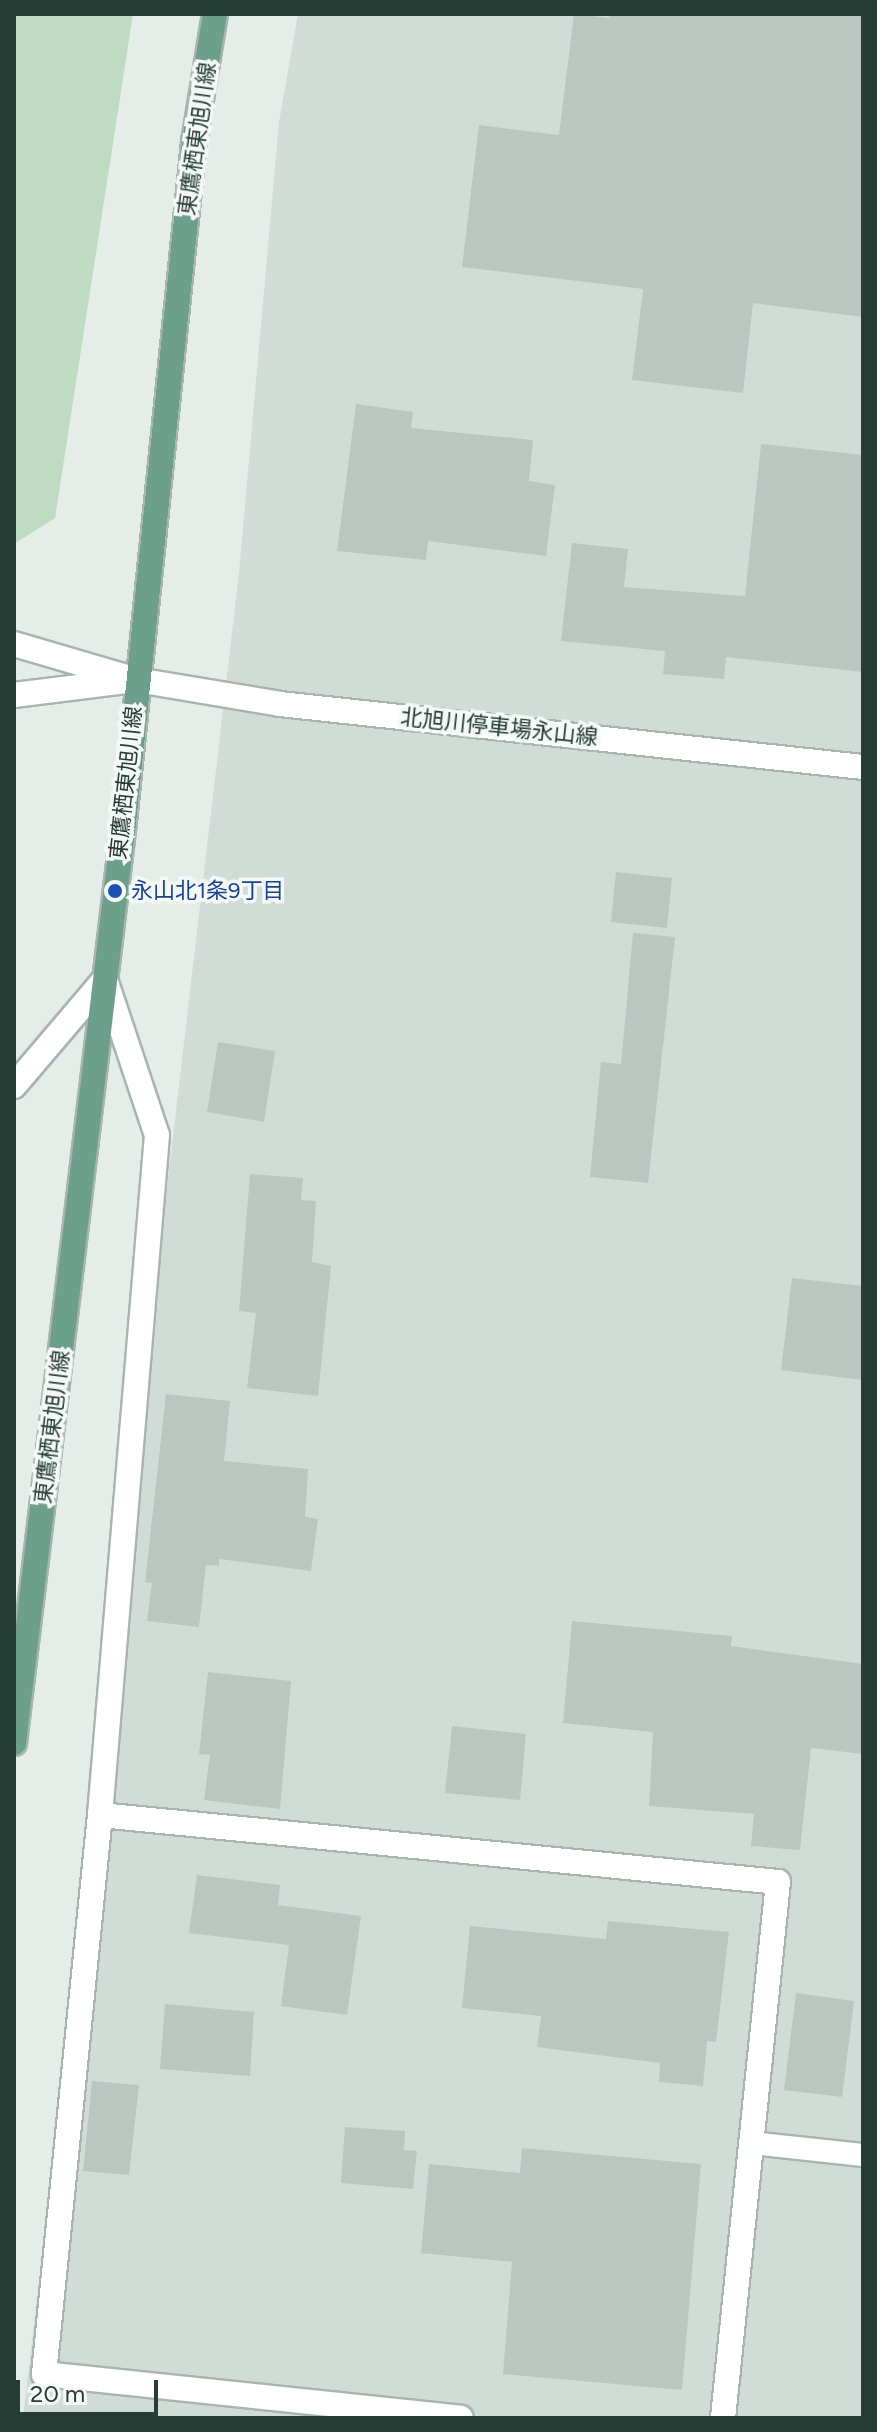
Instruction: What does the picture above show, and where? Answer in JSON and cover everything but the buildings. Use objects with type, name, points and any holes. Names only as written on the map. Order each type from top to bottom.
[{"type":"main road","name":"東鷹栖東旭川線","points":[[14,1743],[105,979],[194,142],[215,14]]},
{"type":"street","name":"北旭川停車場永山線","points":[[14,644],[137,680],[280,704],[863,767]]},
{"type":"street","name":"北旭川停車場永山線","points":[[14,695],[137,680]]},
{"type":"street","points":[[14,1086],[105,979]]},
{"type":"street","points":[[105,979],[157,1135],[100,1815],[44,2374],[461,2418]]},
{"type":"street","points":[[100,1815],[778,1882],[723,2418]]},
{"type":"lane","points":[[752,2143],[863,2155]]},
{"type":"shaded area","points":[[298,14],[863,14],[863,2418],[23,2418],[239,573],[279,122]]},
{"type":"green space","points":[[14,14],[133,14],[55,518],[14,544]]},
{"type":"place","name":"永山北1条9丁目","points":[[115,891]]}]
